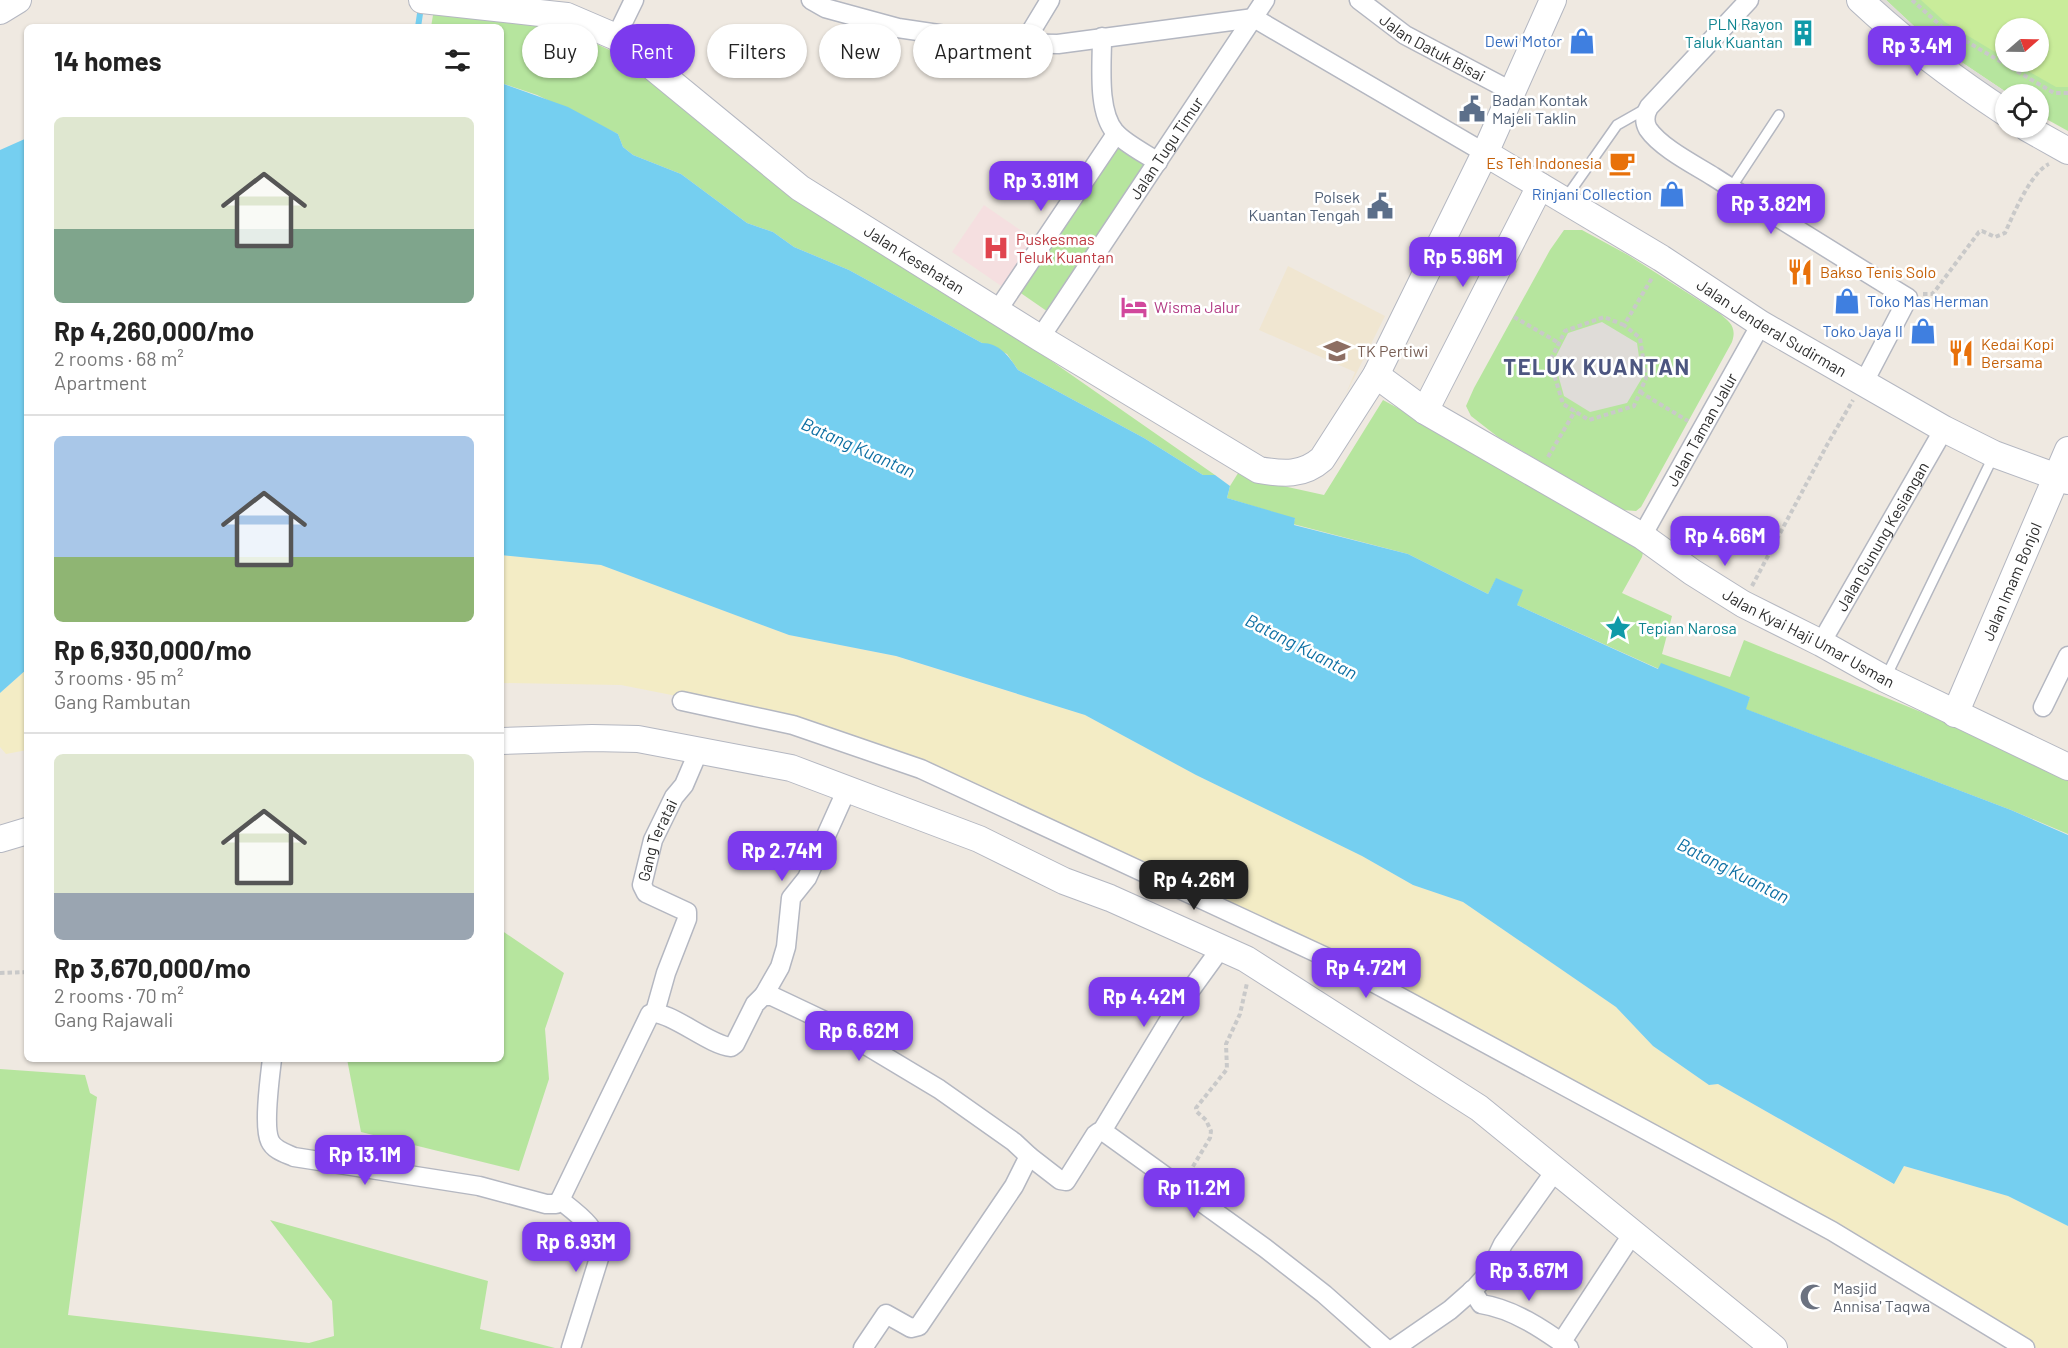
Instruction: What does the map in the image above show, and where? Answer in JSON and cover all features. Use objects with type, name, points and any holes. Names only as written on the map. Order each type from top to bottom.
[{"type":"street","points":[[0,11],[18,0]]},
{"type":"street","name":"Jalan Kesehatan","points":[[422,0],[567,16],[610,34]]},
{"type":"street","points":[[622,24],[634,0]]},
{"type":"street","points":[[811,0],[825,8],[913,30]]},
{"type":"street","points":[[1035,24],[1050,0]]},
{"type":"street","name":"Jalan Tugu Timur","points":[[1040,338],[1264,0]]},
{"type":"street","name":"Jalan Datuk Bisai","points":[[1359,0],[1405,35],[1511,91]]},
{"type":"street","name":"Jalan Kesehatan","points":[[666,78],[800,188],[1040,338],[1259,470],[1287,474],[1304,471],[1322,459],[1376,375],[1485,153],[1553,0]]},
{"type":"street","points":[[1749,0],[1649,107],[1646,119],[1649,130],[1666,146],[1908,298],[1864,382]]},
{"type":"street","points":[[1860,0],[1960,84],[1995,106]]},
{"type":"street","points":[[1053,44],[1254,18],[1485,153]]},
{"type":"street","points":[[1101,37],[1103,99],[1106,117],[1116,134],[1158,162]]},
{"type":"street","points":[[997,311],[1116,134]]},
{"type":"street","points":[[2045,138],[2067,151]]},
{"type":"street","name":"Jalan Jenderal Sudirman","points":[[1485,153],[1661,258],[1761,324],[1944,429],[1994,454],[2062,479]]},
{"type":"street","points":[[1425,411],[1540,186]]},
{"type":"street","name":"Jalan Taman Jalur","points":[[1642,536],[1761,324]]},
{"type":"street","name":"Jalan Kyai Haji Umar Usman","points":[[1376,375],[1425,411],[1642,536],[1692,572],[1743,604],[1821,643],[1885,679],[2068,767]]},
{"type":"street","name":"Jalan Gunung Kesiangan","points":[[1821,643],[1944,429]]},
{"type":"street","name":"Jalan Imam Bonjol","points":[[1955,714],[2062,479],[2068,450]]},
{"type":"street","points":[[2043,707],[2068,656]]},
{"type":"street","points":[[682,701],[794,725],[921,769],[1328,958],[1832,1231],[2025,1348]]},
{"type":"street","points":[[504,741],[638,739],[791,768],[979,839],[1064,881],[1110,898],[1221,948],[1255,965],[1479,1108],[1774,1348]]},
{"type":"street","name":"Gang Teratai","points":[[655,1012],[666,973],[687,919],[687,912],[646,893],[642,885],[653,840],[674,797],[684,785],[699,750]]},
{"type":"street","points":[[272,1062],[267,1128],[270,1141],[275,1148],[294,1157],[479,1186],[546,1204],[556,1204],[560,1200],[648,1017],[655,1012],[725,1047],[735,1044],[755,1004],[765,995],[780,967],[786,947],[791,898],[807,878],[847,789]]},
{"type":"street","points":[[0,839],[24,832]]},
{"type":"street","points":[[765,995],[829,1023],[939,1089],[1014,1142],[1060,1180],[1066,1181],[1095,1135],[1102,1131],[1172,1017],[1221,948]]},
{"type":"street","points":[[1102,1131],[1265,1248],[1324,1294],[1385,1348]]},
{"type":"street","points":[[863,1348],[886,1314],[911,1328],[919,1326],[1014,1186],[1029,1156]]},
{"type":"street","points":[[1395,1348],[1442,1316],[1490,1271],[1503,1245],[1556,1170]]},
{"type":"street","points":[[560,1200],[589,1224],[600,1245],[600,1255],[571,1348]]},
{"type":"street","points":[[1472,1290],[1481,1304],[1496,1306],[1517,1316],[1565,1345],[1633,1233]]},
{"type":"lane","points":[[1564,200],[1617,125],[1649,107]]},
{"type":"lane","points":[[1731,188],[1779,115]]},
{"type":"lane","points":[[1885,679],[1994,454]]},
{"type":"path","points":[[1912,0],[1942,27],[2054,93],[2068,93]]},
{"type":"path","points":[[1908,298],[1912,295],[1932,294],[1978,232],[1982,231],[1995,237],[2005,233],[2014,213],[2041,169],[2067,151]]},
{"type":"path","points":[[1624,325],[1655,272]]},
{"type":"path","points":[[1514,317],[1559,343]]},
{"type":"path","points":[[1604,317],[1624,325],[1640,338],[1646,378],[1634,406],[1589,420],[1563,404],[1550,361],[1559,343],[1565,332],[1604,317]]},
{"type":"path","points":[[1743,604],[1827,445],[1864,382]]},
{"type":"path","points":[[1640,392],[1688,421]]},
{"type":"path","points":[[1537,476],[1575,411]]},
{"type":"path","points":[[1181,1188],[1210,1138],[1212,1131],[1210,1126],[1196,1108],[1227,1069],[1226,1044],[1240,1014],[1247,984],[1255,965]]},
{"type":"path","points":[[0,973],[24,972]]},
{"type":"shaded area","points":[[1873,0],[1886,0],[1930,41],[1995,85],[1995,94]]},
{"type":"shaded area","name":"Puskesmas Teluk Kuantan","points":[[984,205],[1039,243],[1007,290],[952,252]]},
{"type":"shaded area","name":"TK Pertiwi","points":[[1288,266],[1385,316],[1345,396],[1355,372],[1259,330]]},
{"type":"shaded area","points":[[1602,322],[1637,343],[1642,378],[1627,403],[1590,412],[1564,396],[1554,360],[1568,333]]},
{"type":"green space","points":[[1886,0],[2068,0],[2068,131],[2049,121],[2049,84],[1995,85],[1930,41]]},
{"type":"green space","points":[[1921,0],[2068,0],[2068,87],[2056,87],[2030,72],[2049,72],[2049,18],[1995,18],[1995,52],[1945,22]]},
{"type":"green space","points":[[434,9],[535,24],[522,24],[522,78],[598,78],[598,45],[610,50],[610,78],[655,78],[994,321],[1215,475],[1203,475],[1144,438],[1018,370],[1007,354],[982,343],[849,270],[794,247],[773,232],[747,223],[681,174],[633,155],[623,147],[618,134],[537,95],[504,84],[504,24],[432,24]]},
{"type":"green space","points":[[1114,142],[1150,167],[1051,314],[1015,289]]},
{"type":"green space","points":[[1564,230],[1582,230],[1628,255],[1719,313],[1729,322],[1734,332],[1732,342],[1641,507],[1636,511],[1623,510],[1498,437],[1471,416],[1466,406],[1550,250]]},
{"type":"green space","name":"Tepian Narosa","points":[[1383,400],[1515,472],[1644,548],[1642,557],[1622,593],[1672,616],[1662,654],[1730,677],[1744,640],[2017,751],[2068,775],[2068,834],[2011,810],[1745,709],[1750,697],[1659,669],[1517,605],[1496,579],[1488,594],[1408,554],[1293,524],[1295,519],[1227,498],[1230,486],[1240,470],[1274,484],[1324,495]]},
{"type":"green space","points":[[504,932],[564,973],[545,1029],[549,1079],[519,1171],[361,1132],[348,1062],[504,1062]]},
{"type":"green space","points":[[0,1069],[85,1075],[90,1093],[97,1097],[68,1315],[309,1343],[334,1336],[332,1301],[270,1220],[488,1281],[480,1329],[555,1348],[0,1348]]},
{"type":"sand","points":[[504,555],[601,565],[789,635],[895,656],[1085,715],[1196,775],[1362,856],[1413,885],[1463,902],[1616,1007],[1653,1046],[1709,1085],[1718,1084],[1893,1184],[1903,1166],[2008,1196],[2068,1226],[2068,1348],[2037,1348],[1832,1224],[1272,934],[808,722],[621,685],[504,683]]},
{"type":"sand","points":[[24,672],[24,751],[6,754],[0,747],[0,693]]},
{"type":"water","name":"Batang Kuantan","points":[[504,84],[568,107],[618,134],[623,147],[633,155],[681,174],[747,223],[773,232],[794,247],[849,270],[982,343],[994,345],[1007,355],[1018,370],[1144,438],[1203,475],[1215,475],[1230,486],[1227,498],[1295,518],[1294,525],[1408,554],[1488,594],[1496,578],[1523,590],[1517,605],[1658,669],[1661,663],[1750,697],[1746,709],[2011,810],[2068,835],[2068,1226],[2008,1196],[1904,1166],[1894,1184],[1718,1084],[1709,1085],[1653,1046],[1616,1007],[1463,902],[1413,885],[1362,856],[1196,775],[1085,715],[896,656],[789,635],[601,565],[504,555]]},
{"type":"water","points":[[24,139],[24,672],[0,693],[0,150]]},
{"type":"waterway","points":[[418,24],[421,7]]},
{"type":"place","name":"PLN Rayon Taluk Kuantan","points":[[1803,33]]},
{"type":"place","name":"Dewi Motor","points":[[1582,41]]},
{"type":"place","name":"Badan Kontak Majeli Taklin","points":[[1472,109]]},
{"type":"place","name":"Es Teh Indonesia","points":[[1622,163]]},
{"type":"place","name":"Rinjani Collection","points":[[1672,194]]},
{"type":"place","name":"Polsek Kuantan Tengah","points":[[1380,206]]},
{"type":"place","name":"Puskesmas Teluk Kuantan","points":[[996,248]]},
{"type":"place","name":"Bakso Tenis Solo","points":[[1800,272]]},
{"type":"place","name":"Toko Mas Herman","points":[[1847,301]]},
{"type":"place","name":"Wisma Jalur","points":[[1134,307]]},
{"type":"place","name":"Toko Jaya II","points":[[1923,331]]},
{"type":"place","name":"TK Pertiwi","points":[[1337,351]]},
{"type":"place","name":"Kedai Kopi Bersama","points":[[1961,353]]},
{"type":"place","name":"Tepian Narosa","points":[[1618,628]]},
{"type":"place","name":"Masjid Annisa' Taqwa","points":[[1813,1297]]},
{"type":"district","name":"TELUK KUANTAN","points":[[1597,367]]}]
